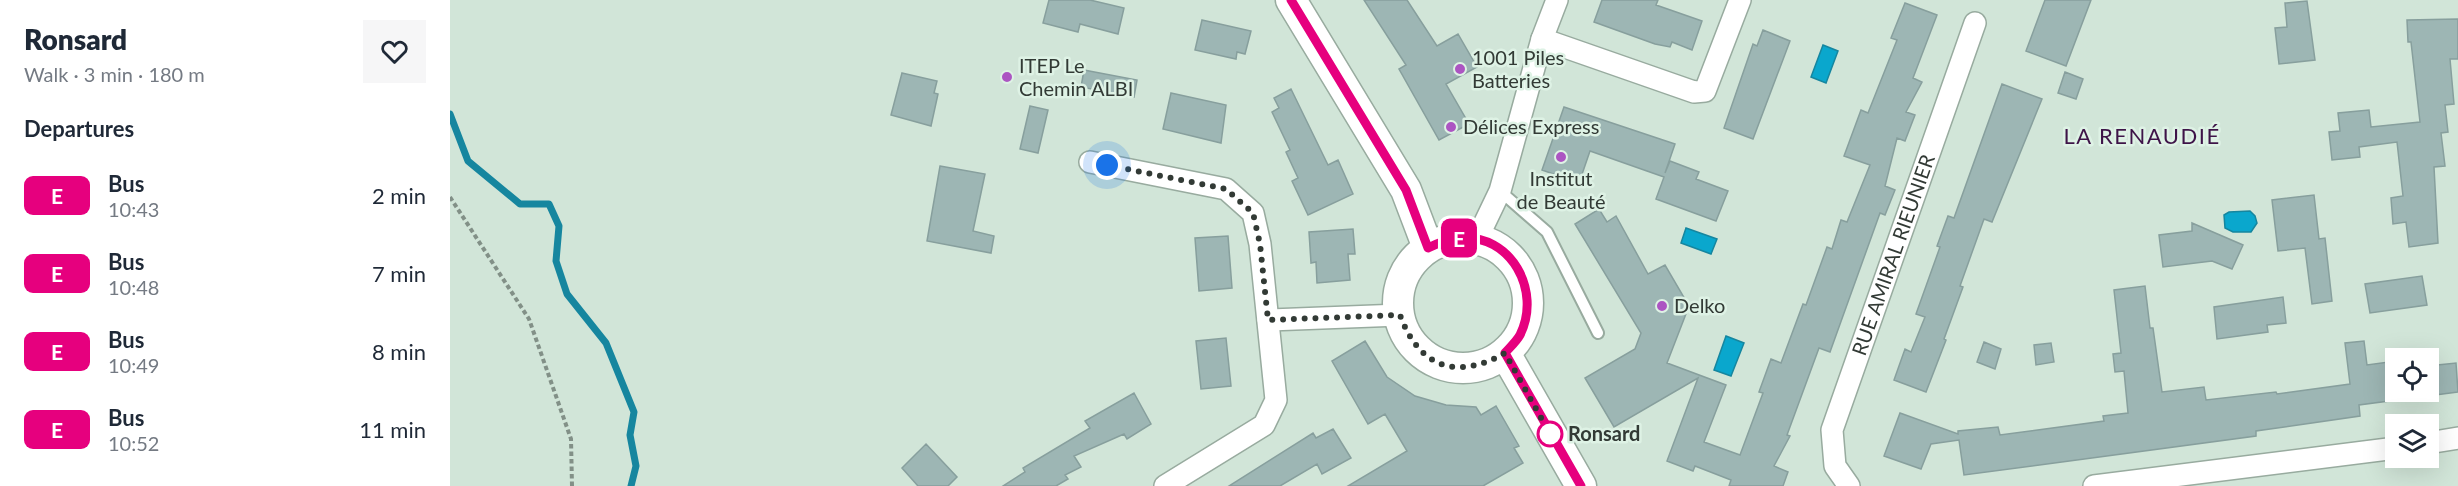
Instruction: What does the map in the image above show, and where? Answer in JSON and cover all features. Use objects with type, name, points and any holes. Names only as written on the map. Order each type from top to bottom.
[{"type":"main road","points":[[1291,0],[1406,190],[1428,248]]},
{"type":"main road","points":[[1460,238],[1477,239],[1504,253],[1512,260],[1524,278],[1528,298],[1526,318],[1519,337],[1505,353],[1485,364],[1463,368],[1441,364],[1422,353],[1407,336],[1400,315],[1399,296],[1404,277],[1414,261],[1428,248],[1444,241],[1460,238]]},
{"type":"main road","points":[[1505,353],[1581,486]]},
{"type":"street","points":[[1477,239],[1500,191],[1542,39],[1557,0]]},
{"type":"street","points":[[1542,39],[1694,92],[1705,91],[1740,0]]},
{"type":"street","name":"RUE AMIRAL RIEUNIER","points":[[1850,486],[1835,466],[1832,430],[1975,23]]},
{"type":"street","points":[[1090,162],[1226,189],[1253,213],[1260,244],[1276,400],[1264,425],[1165,486]]},
{"type":"street","points":[[1268,320],[1400,315]]},
{"type":"street","points":[[2439,441],[2458,438]]},
{"type":"street","points":[[2094,486],[2385,449]]},
{"type":"lane","points":[[1500,191],[1547,232],[1598,333]]},
{"type":"path","points":[[450,196],[529,319],[571,439],[572,486]]},
{"type":"water","points":[[1823,45],[1838,51],[1826,83],[1811,77]]},
{"type":"water","points":[[2250,211],[2257,223],[2251,232],[2233,232],[2225,228],[2224,215],[2229,212]]},
{"type":"water","points":[[1686,228],[1717,239],[1711,254],[1681,243]]},
{"type":"water","points":[[1726,336],[1744,343],[1731,376],[1714,370]]},
{"type":"building","points":[[1049,0],[1090,0],[1124,8],[1118,34],[1080,24],[1078,32],[1043,23]]},
{"type":"building","points":[[1364,0],[1407,0],[1437,46],[1458,34],[1477,67],[1446,84],[1469,124],[1439,140],[1399,69],[1406,65]]},
{"type":"building","points":[[1602,0],[1658,0],[1656,5],[1702,21],[1692,50],[1672,42],[1670,47],[1655,44],[1594,22]]},
{"type":"building","points":[[2045,0],[2091,0],[2066,66],[2026,51]]},
{"type":"building","points":[[2307,1],[2315,60],[2279,64],[2275,28],[2287,27],[2285,3]]},
{"type":"building","points":[[1905,3],[1937,15],[1913,78],[1922,82],[1906,112],[1915,115],[1905,141],[1897,138],[1885,186],[1895,190],[1885,215],[1880,213],[1830,352],[1819,348],[1787,435],[1790,436],[1774,466],[1788,472],[1783,486],[1729,486],[1731,480],[1695,466],[1693,471],[1667,461],[1698,378],[1614,427],[1585,378],[1635,349],[1641,333],[1575,224],[1599,209],[1607,222],[1616,216],[1648,274],[1665,265],[1689,306],[1667,363],[1726,385],[1704,442],[1740,455],[1763,393],[1759,392],[1771,359],[1781,363],[1803,304],[1806,305],[1827,247],[1832,249],[1841,220],[1847,222],[1870,165],[1844,156],[1861,110],[1868,113],[1897,40],[1891,38]]},
{"type":"building","points":[[2458,19],[2458,59],[2450,59],[2454,104],[2445,105],[2448,132],[2441,133],[2445,166],[2434,167],[2438,243],[2409,247],[2406,222],[2393,224],[2391,198],[2403,196],[2397,142],[2359,147],[2360,157],[2332,160],[2329,132],[2340,131],[2338,113],[2369,110],[2371,127],[2420,122],[2407,20]]},
{"type":"building","points":[[1202,20],[1251,31],[1245,54],[1237,52],[1236,59],[1195,50]]},
{"type":"building","points":[[1763,30],[1790,41],[1753,139],[1724,128],[1753,44],[1757,46]]},
{"type":"building","points":[[1084,70],[1137,80],[1134,97],[1081,87]]},
{"type":"building","points":[[2065,72],[2083,79],[2076,99],[2058,93]]},
{"type":"building","points":[[902,73],[937,81],[934,93],[938,94],[931,126],[891,115]]},
{"type":"building","points":[[2002,84],[2042,99],[1992,222],[1984,219],[1960,286],[1963,287],[1944,339],[1946,340],[1926,392],[1894,380],[1905,349],[1911,352],[1925,317],[1916,314],[1940,247],[1937,246],[1948,216],[1954,218]]},
{"type":"building","points":[[1291,89],[1328,165],[1338,160],[1353,194],[1308,215],[1292,181],[1298,178],[1286,152],[1290,150],[1272,112],[1279,108],[1274,98]]},
{"type":"building","points":[[1171,93],[1226,105],[1221,143],[1163,129]]},
{"type":"building","points":[[1030,106],[1048,110],[1038,153],[1020,149]]},
{"type":"building","points":[[1564,107],[1675,144],[1665,173],[1670,161],[1699,172],[1696,179],[1728,191],[1716,221],[1656,199],[1664,177],[1590,151],[1579,183],[1542,170]]},
{"type":"building","points":[[940,166],[985,174],[973,231],[994,236],[991,253],[927,241]]},
{"type":"building","points":[[2314,195],[2319,239],[2325,238],[2332,301],[2312,304],[2305,248],[2278,251],[2272,200]]},
{"type":"building","points":[[2192,223],[2243,245],[2232,269],[2212,261],[2163,267],[2159,235],[2192,231]]},
{"type":"building","points":[[1353,229],[1355,254],[1348,254],[1350,280],[1317,283],[1316,262],[1311,263],[1309,232]]},
{"type":"building","points":[[1228,236],[1232,288],[1199,291],[1195,238]]},
{"type":"building","points":[[2422,276],[2427,305],[2370,313],[2365,284]]},
{"type":"building","points":[[2145,286],[2162,392],[2204,387],[2206,400],[2276,392],[2277,394],[2350,384],[2345,343],[2364,341],[2367,365],[2385,363],[2385,402],[2359,405],[2360,416],[2256,431],[2256,436],[1964,475],[1959,440],[1931,444],[1921,469],[1884,456],[1900,413],[1958,434],[1958,431],[1998,427],[2000,435],[2104,421],[2103,416],[2128,413],[2124,371],[2115,372],[2113,354],[2121,353],[2114,290]]},
{"type":"building","points":[[2283,297],[2286,323],[2267,325],[2268,332],[2217,339],[2214,307]]},
{"type":"building","points":[[1226,338],[1231,386],[1201,389],[1196,341]]},
{"type":"building","points":[[1365,341],[1387,377],[1415,396],[1446,405],[1476,407],[1481,415],[1496,406],[1519,446],[1514,448],[1523,463],[1483,486],[1348,486],[1407,451],[1385,414],[1368,424],[1332,361]]},
{"type":"building","points":[[1984,342],[2001,349],[1995,369],[1977,362]]},
{"type":"building","points":[[2051,343],[2054,362],[2036,365],[2034,345]]},
{"type":"building","points":[[2456,363],[2458,392],[2439,394],[2439,365]]},
{"type":"building","points":[[1134,393],[1151,424],[1127,439],[1124,434],[1074,456],[1081,467],[1065,475],[1068,479],[1056,486],[1003,486],[1025,472],[1023,468],[1090,428],[1085,421]]},
{"type":"building","points":[[1333,429],[1351,458],[1322,474],[1317,464],[1280,486],[1229,486],[1313,433],[1316,438]]},
{"type":"building","points":[[926,444],[957,477],[948,486],[918,486],[902,468]]},
{"type":"waterway","points":[[450,114],[468,161],[520,204],[549,204],[559,226],[556,261],[567,294],[606,343],[634,412],[630,435],[636,466],[631,486]]},
{"type":"bus line","name":"E","points":[[1291,0],[1406,190],[1428,248],[1444,241],[1460,238],[1477,239],[1496,247],[1512,260],[1524,278],[1528,298],[1526,318],[1519,337],[1505,353],[1581,486]]},
{"type":"place","name":"1001 Piles Batteries","points":[[1460,69]]},
{"type":"place","name":"ITEP Le Chemin ALBI","points":[[1007,77]]},
{"type":"place","name":"Délices Express","points":[[1451,127]]},
{"type":"place","name":"Institut de Beauté","points":[[1561,157]]},
{"type":"place","name":"Delko","points":[[1662,306]]},
{"type":"place","name":"Ronsard","points":[[1550,434]]},
{"type":"district","name":"LA RENAUDIÉ","points":[[2142,136]]},
{"type":"route","points":[[1107,165],[1226,189],[1253,213],[1260,244],[1268,320],[1400,315],[1407,336],[1422,353],[1441,364],[1463,368],[1485,364],[1505,353],[1550,434]]}]
